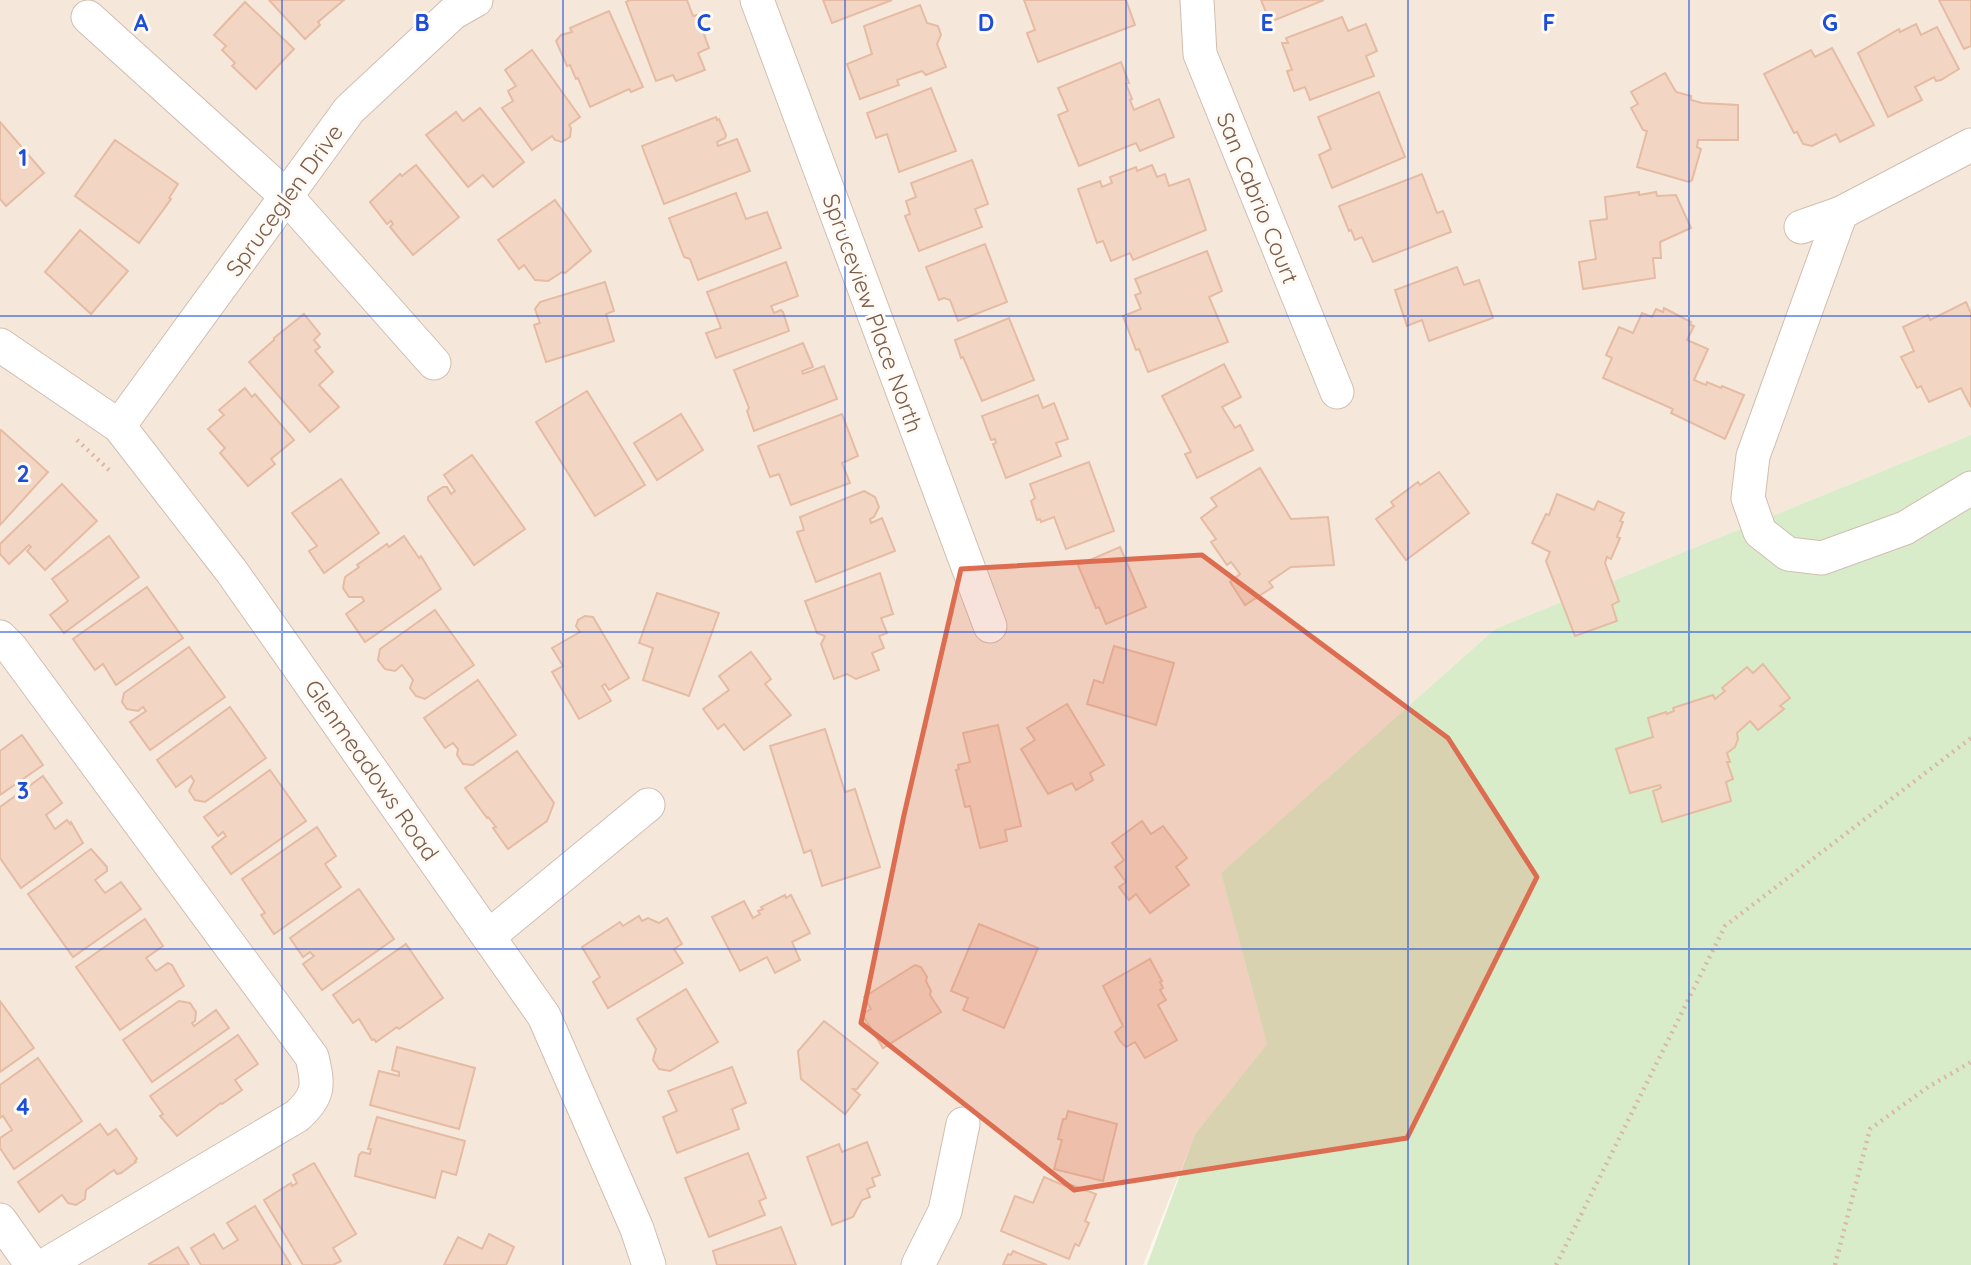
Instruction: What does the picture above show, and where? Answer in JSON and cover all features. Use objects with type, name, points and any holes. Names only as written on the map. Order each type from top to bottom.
[{"type":"street","name":"Spruceglen Drive","points":[[119,426],[349,110],[453,12],[476,0]]},
{"type":"street","name":"Spruceview Place North","points":[[757,0],[990,626]]},
{"type":"street","name":"San Cabrio Court","points":[[1197,0],[1200,54],[1337,392]]},
{"type":"street","points":[[88,17],[286,197],[434,363]]},
{"type":"street","points":[[1801,227],[1841,213],[1971,145]]},
{"type":"street","points":[[1841,213],[1753,456],[1748,498],[1760,533],[1788,554],[1822,558],[1905,527],[1971,488]]},
{"type":"street","name":"Glenmeadows Road","points":[[0,345],[119,426],[232,572],[489,936],[544,1016],[637,1229],[649,1265]]},
{"type":"street","points":[[0,637],[11,648],[313,1057],[318,1079],[313,1101],[297,1116],[45,1265]]},
{"type":"street","points":[[489,936],[648,805]]},
{"type":"street","points":[[918,1265],[946,1211],[963,1124]]},
{"type":"street","points":[[0,1220],[32,1265]]},
{"type":"path","points":[[74,437],[116,478]]},
{"type":"path","points":[[1556,1265],[1725,926],[1971,738]]},
{"type":"path","points":[[1835,1265],[1870,1129],[1928,1087],[1971,1062]]},
{"type":"highlighted area","points":[[1202,555],[1448,738],[1537,877],[1407,1138],[1074,1190],[861,1023],[904,815],[961,569]]},
{"type":"shaded area","points":[[0,0],[1971,0],[1971,435],[1495,629],[1221,873],[1267,1044],[1195,1134],[1143,1265],[0,1265]]},
{"type":"green space","points":[[1971,435],[1971,1265],[1147,1265],[1195,1134],[1267,1044],[1221,873],[1495,629]]},
{"type":"building","points":[[269,0],[344,0],[318,22],[320,25],[305,39]]},
{"type":"building","points":[[687,0],[693,16],[697,15],[709,48],[698,53],[705,70],[676,81],[673,75],[656,81],[626,2]]},
{"type":"building","points":[[823,0],[892,0],[832,23]]},
{"type":"building","points":[[1024,0],[1126,0],[1135,25],[1038,62],[1027,33],[1035,30]]},
{"type":"building","points":[[1261,0],[1324,0],[1270,22]]},
{"type":"building","points":[[1939,0],[1971,0],[1971,46],[1964,49]]},
{"type":"building","points":[[245,2],[294,49],[256,89],[232,66],[235,63],[222,50],[226,46],[214,35]]},
{"type":"building","points":[[920,5],[927,23],[938,26],[941,35],[937,44],[946,67],[926,75],[922,71],[897,80],[899,85],[860,99],[847,64],[872,54],[864,26]]},
{"type":"building","points":[[609,11],[643,87],[631,92],[629,89],[590,107],[578,78],[576,79],[570,65],[567,66],[556,41],[561,35],[572,32],[570,28]]},
{"type":"building","points":[[1342,17],[1348,31],[1366,24],[1377,51],[1366,56],[1374,76],[1310,100],[1305,87],[1294,91],[1287,71],[1292,70],[1282,43],[1288,43],[1286,38]]},
{"type":"building","points":[[1916,24],[1921,35],[1937,27],[1959,69],[1941,80],[1936,81],[1934,77],[1915,87],[1922,100],[1888,117],[1858,53],[1899,29],[1900,32]]},
{"type":"building","points":[[1832,48],[1874,125],[1840,142],[1836,134],[1812,146],[1803,144],[1797,132],[1794,133],[1764,74],[1811,50],[1815,57]]},
{"type":"building","points":[[532,50],[580,117],[569,125],[570,137],[562,142],[552,136],[532,150],[502,108],[513,101],[508,91],[516,86],[505,70]]},
{"type":"building","points":[[1121,62],[1129,83],[1126,84],[1134,110],[1159,99],[1174,137],[1140,151],[1136,143],[1079,166],[1058,115],[1068,111],[1058,88]]},
{"type":"building","points":[[1665,73],[1676,92],[1691,96],[1691,100],[1738,105],[1738,140],[1698,140],[1697,147],[1701,149],[1692,180],[1689,182],[1637,167],[1647,131],[1643,130],[1631,108],[1638,104],[1631,92]]},
{"type":"building","points":[[931,88],[956,151],[899,172],[887,134],[876,138],[867,113]]},
{"type":"building","points":[[1379,92],[1405,157],[1332,188],[1319,155],[1331,149],[1318,117]]},
{"type":"building","points":[[480,108],[524,162],[493,187],[483,175],[468,187],[426,135],[456,112],[463,121]]},
{"type":"building","points":[[716,117],[726,135],[717,142],[718,146],[737,139],[750,171],[664,204],[642,146]]},
{"type":"building","points":[[0,122],[44,173],[6,206],[0,199]]},
{"type":"building","points":[[115,140],[178,184],[169,198],[171,199],[139,243],[75,196]]},
{"type":"building","points":[[972,160],[988,204],[975,209],[982,227],[919,251],[905,216],[910,214],[906,201],[916,197],[911,183]]},
{"type":"building","points":[[416,165],[459,217],[413,255],[390,227],[393,224],[391,221],[387,224],[370,202],[400,174],[402,176]]},
{"type":"building","points":[[1152,165],[1157,177],[1165,174],[1169,186],[1189,179],[1206,230],[1133,260],[1130,253],[1111,261],[1103,241],[1097,243],[1078,189],[1100,181],[1102,187],[1112,183],[1110,177],[1136,167],[1137,171]]},
{"type":"building","points":[[1422,174],[1437,213],[1443,211],[1451,232],[1373,262],[1362,237],[1355,240],[1351,230],[1349,231],[1339,206]]},
{"type":"building","points":[[1639,192],[1639,195],[1656,192],[1657,196],[1676,195],[1691,228],[1660,242],[1661,258],[1653,258],[1655,278],[1583,289],[1579,262],[1596,259],[1590,221],[1607,219],[1605,197]]},
{"type":"building","points":[[736,193],[746,219],[767,212],[781,248],[698,280],[690,259],[684,257],[669,218]]},
{"type":"building","points":[[555,200],[591,251],[565,273],[562,272],[548,281],[535,280],[524,265],[519,269],[498,240]]},
{"type":"building","points":[[80,230],[128,271],[91,314],[45,272]]},
{"type":"building","points":[[985,244],[1007,302],[958,321],[950,300],[939,300],[926,267]]},
{"type":"building","points":[[1207,251],[1222,291],[1209,297],[1228,342],[1148,372],[1123,316],[1141,309],[1135,295],[1141,293],[1135,279]]},
{"type":"building","points":[[786,262],[798,296],[771,306],[774,313],[781,310],[783,312],[789,331],[716,358],[706,333],[721,328],[707,292]]},
{"type":"building","points":[[1457,267],[1464,285],[1479,280],[1493,318],[1429,341],[1422,320],[1407,326],[1395,290]]},
{"type":"building","points":[[605,282],[614,311],[606,314],[614,341],[546,362],[534,325],[540,323],[535,309],[540,302]]},
{"type":"building","points":[[1966,302],[1971,313],[1971,407],[1961,388],[1929,402],[1921,386],[1917,388],[1901,357],[1914,351],[1903,327],[1928,315],[1930,320]]},
{"type":"building","points":[[1664,308],[1691,322],[1690,325],[1694,326],[1687,340],[1708,349],[1694,380],[1706,385],[1707,382],[1721,388],[1722,386],[1744,395],[1725,439],[1671,413],[1673,409],[1603,378],[1612,358],[1606,355],[1619,327],[1633,333],[1642,313],[1652,317],[1656,309],[1663,312]]},
{"type":"building","points":[[304,314],[320,334],[314,340],[320,347],[315,351],[333,372],[319,385],[339,407],[310,432],[249,362]]},
{"type":"building","points":[[1009,318],[1034,380],[982,401],[955,340]]},
{"type":"building","points":[[803,343],[813,367],[802,371],[803,374],[824,366],[837,399],[754,431],[747,411],[749,408],[734,370]]},
{"type":"building","points":[[1224,364],[1241,397],[1222,407],[1235,428],[1240,425],[1253,450],[1197,478],[1185,454],[1191,452],[1162,396]]},
{"type":"building","points":[[245,388],[252,397],[255,394],[294,440],[271,459],[275,464],[248,486],[220,453],[225,448],[208,429],[224,415],[219,410]]},
{"type":"building","points":[[587,391],[645,485],[595,516],[536,422]]},
{"type":"building","points":[[1038,395],[1043,408],[1054,403],[1068,439],[1056,443],[1061,456],[1006,478],[993,444],[996,443],[995,439],[991,440],[982,416]]},
{"type":"building","points":[[681,414],[703,450],[657,480],[634,443]]},
{"type":"building","points":[[842,414],[858,456],[842,463],[850,483],[791,505],[779,474],[770,477],[758,446]]},
{"type":"building","points":[[0,431],[48,472],[0,525]]},
{"type":"building","points":[[472,455],[525,529],[474,565],[428,500],[428,497],[443,487],[447,487],[451,494],[455,491],[444,475]]},
{"type":"building","points":[[1089,462],[1114,531],[1066,549],[1054,517],[1041,522],[1040,519],[1037,520],[1031,501],[1035,498],[1030,484]]},
{"type":"building","points":[[1260,468],[1291,519],[1328,517],[1334,565],[1291,567],[1269,582],[1273,587],[1245,605],[1230,582],[1240,574],[1231,562],[1227,565],[1211,542],[1216,539],[1201,518],[1217,506],[1211,498]]},
{"type":"building","points":[[1439,472],[1469,513],[1406,560],[1376,519],[1394,506],[1391,502],[1418,482],[1420,485]]},
{"type":"building","points":[[341,479],[379,533],[324,573],[309,551],[317,546],[292,513]]},
{"type":"building","points":[[62,484],[97,521],[45,570],[27,551],[31,547],[29,545],[9,564],[0,554],[0,544]]},
{"type":"building","points":[[864,491],[875,497],[879,507],[870,519],[871,523],[882,518],[895,551],[816,582],[797,532],[804,530],[800,517]]},
{"type":"building","points":[[1557,494],[1594,510],[1598,501],[1624,513],[1617,537],[1620,538],[1611,559],[1607,557],[1605,563],[1619,601],[1612,605],[1617,621],[1575,636],[1546,561],[1550,552],[1532,543],[1546,514],[1549,515]]},
{"type":"building","points":[[109,536],[139,577],[64,633],[50,615],[68,601],[52,579]]},
{"type":"building","points":[[404,536],[419,558],[421,556],[441,589],[365,642],[346,614],[364,601],[362,597],[349,597],[343,588],[345,577],[387,544],[389,547]]},
{"type":"building","points":[[1120,547],[1146,607],[1106,624],[1099,607],[1096,608],[1078,565]]},
{"type":"building","points":[[880,573],[893,614],[881,618],[887,633],[879,636],[884,648],[872,653],[879,670],[856,679],[847,674],[834,679],[821,644],[825,636],[817,633],[805,601]]},
{"type":"building","points":[[147,587],[183,638],[116,685],[103,664],[95,670],[73,639]]},
{"type":"building","points":[[657,593],[719,613],[689,696],[643,680],[653,648],[639,643]]},
{"type":"building","points":[[435,610],[474,665],[425,699],[416,696],[410,688],[413,680],[402,665],[395,671],[385,669],[378,660],[380,649]]},
{"type":"building","points":[[585,616],[593,617],[629,678],[609,690],[605,684],[602,686],[611,701],[579,719],[552,672],[563,666],[552,648],[580,632],[576,626],[578,620]]},
{"type":"building","points":[[1114,646],[1174,663],[1156,725],[1087,704],[1094,680],[1103,683]]},
{"type":"building","points":[[189,647],[225,697],[150,750],[130,722],[146,711],[143,707],[138,711],[127,709],[122,702],[124,693]]},
{"type":"building","points":[[751,652],[771,679],[765,684],[791,715],[744,750],[724,724],[718,729],[703,709],[729,690],[719,676]]},
{"type":"building","points":[[1763,664],[1790,698],[1780,706],[1784,709],[1758,730],[1750,721],[1737,733],[1735,747],[1727,753],[1733,779],[1726,782],[1731,801],[1662,822],[1653,791],[1661,788],[1660,785],[1630,793],[1616,749],[1653,737],[1648,718],[1666,712],[1667,714],[1674,711],[1673,708],[1713,695],[1715,699],[1725,691],[1722,688],[1747,667],[1753,673]]},
{"type":"building","points":[[478,680],[516,735],[473,765],[463,764],[453,743],[445,748],[424,718]]},
{"type":"building","points":[[1067,704],[1104,765],[1090,773],[1093,780],[1076,790],[1072,783],[1048,794],[1021,749],[1035,740],[1027,728]]},
{"type":"building","points":[[230,707],[266,758],[205,802],[195,800],[189,791],[194,781],[191,776],[176,787],[157,760]]},
{"type":"building","points":[[998,725],[1021,826],[1005,830],[1007,841],[980,848],[970,806],[965,807],[956,770],[959,769],[958,765],[970,762],[963,733]]},
{"type":"building","points":[[825,729],[845,792],[855,789],[880,867],[822,886],[811,850],[804,853],[770,746]]},
{"type":"building","points":[[22,735],[43,765],[0,795],[0,751]]},
{"type":"building","points":[[517,751],[554,803],[547,821],[508,849],[493,828],[496,827],[465,788]]},
{"type":"building","points":[[270,770],[306,821],[231,874],[212,847],[226,836],[223,832],[218,836],[204,817]]},
{"type":"building","points":[[43,776],[62,803],[46,815],[55,829],[67,820],[70,824],[71,822],[83,843],[21,888],[0,858],[0,807]]},
{"type":"building","points":[[1142,821],[1151,834],[1163,826],[1187,858],[1176,867],[1189,885],[1150,913],[1136,894],[1129,900],[1119,887],[1126,882],[1115,867],[1124,860],[1112,843]]},
{"type":"building","points":[[317,827],[336,856],[325,864],[341,887],[274,934],[261,915],[265,913],[242,879]]},
{"type":"building","points":[[91,849],[107,867],[107,871],[95,880],[105,893],[121,882],[141,909],[73,957],[28,894]]},
{"type":"building","points":[[359,889],[394,939],[322,990],[303,964],[314,956],[310,952],[303,957],[290,938]]},
{"type":"building","points":[[785,895],[786,898],[791,895],[810,933],[792,942],[800,960],[775,973],[767,957],[740,971],[712,917],[744,901],[753,918],[760,914],[758,911],[763,909],[761,907]]},
{"type":"building","points":[[639,916],[642,921],[648,918],[659,923],[667,918],[682,944],[674,949],[683,963],[608,1008],[593,982],[600,977],[582,947],[620,922],[623,926]]},
{"type":"building","points":[[145,919],[163,946],[146,958],[156,971],[168,963],[172,965],[184,986],[120,1030],[76,967]]},
{"type":"building","points":[[979,924],[1038,948],[1004,1028],[963,1010],[968,998],[951,991]]},
{"type":"building","points":[[406,944],[443,998],[376,1042],[359,1019],[353,1023],[333,995]]},
{"type":"building","points":[[1150,959],[1162,981],[1160,982],[1163,988],[1160,990],[1166,1000],[1158,1005],[1177,1040],[1145,1058],[1135,1042],[1126,1047],[1120,1041],[1115,1032],[1123,1026],[1103,986]]},
{"type":"building","points":[[915,965],[921,967],[927,977],[930,995],[941,1012],[883,1048],[862,1014],[871,1009],[864,997]]},
{"type":"building","points":[[686,989],[718,1042],[670,1071],[659,1069],[653,1060],[656,1049],[637,1019]]},
{"type":"building","points":[[0,1001],[34,1048],[0,1072]]},
{"type":"building","points":[[179,1001],[190,1003],[196,1012],[195,1021],[192,1023],[194,1026],[216,1010],[229,1028],[152,1082],[123,1040]]},
{"type":"building","points":[[824,1021],[878,1063],[857,1089],[853,1089],[860,1095],[845,1114],[801,1079],[798,1051]]},
{"type":"building","points":[[238,1035],[258,1064],[235,1080],[242,1090],[177,1136],[160,1116],[163,1114],[150,1096]]},
{"type":"building","points":[[397,1047],[475,1068],[459,1129],[370,1105],[379,1071],[399,1076],[399,1072],[392,1070]]},
{"type":"building","points":[[38,1058],[82,1121],[14,1169],[0,1148],[0,1138],[12,1130],[3,1116],[0,1118],[0,1085]]},
{"type":"building","points":[[732,1067],[746,1103],[732,1109],[739,1129],[677,1153],[663,1117],[677,1111],[668,1091]]},
{"type":"building","points":[[1068,1111],[1117,1124],[1103,1181],[1054,1169],[1062,1140],[1058,1139]]},
{"type":"building","points":[[377,1117],[465,1141],[456,1175],[442,1171],[435,1198],[355,1176],[359,1155],[362,1152],[370,1154],[371,1149],[368,1149]]},
{"type":"building","points":[[100,1124],[108,1135],[116,1129],[137,1159],[136,1162],[121,1173],[117,1174],[114,1170],[86,1190],[85,1199],[76,1205],[68,1203],[62,1195],[39,1212],[18,1182]]},
{"type":"building","points":[[867,1142],[880,1175],[872,1178],[875,1186],[867,1189],[870,1197],[862,1200],[853,1217],[832,1225],[807,1157],[839,1144],[842,1152]]},
{"type":"building","points":[[748,1153],[766,1198],[759,1201],[765,1215],[709,1237],[685,1178]]},
{"type":"building","points":[[314,1163],[356,1234],[333,1248],[341,1261],[333,1265],[303,1265],[264,1200],[291,1183],[292,1186],[297,1183],[293,1175]]},
{"type":"building","points":[[1044,1177],[1096,1194],[1085,1221],[1089,1223],[1079,1246],[1075,1244],[1069,1259],[1001,1231],[1015,1196],[1033,1203]]},
{"type":"building","points":[[255,1206],[291,1265],[201,1265],[191,1248],[214,1234],[223,1249],[238,1240],[227,1223]]},
{"type":"building","points":[[781,1227],[796,1265],[717,1265],[713,1251]]},
{"type":"building","points":[[489,1234],[514,1247],[506,1265],[444,1265],[458,1237],[482,1249]]},
{"type":"building","points":[[178,1247],[189,1265],[149,1264]]},
{"type":"building","points":[[1013,1251],[1047,1265],[1003,1265],[1008,1254],[1011,1255]]}]
